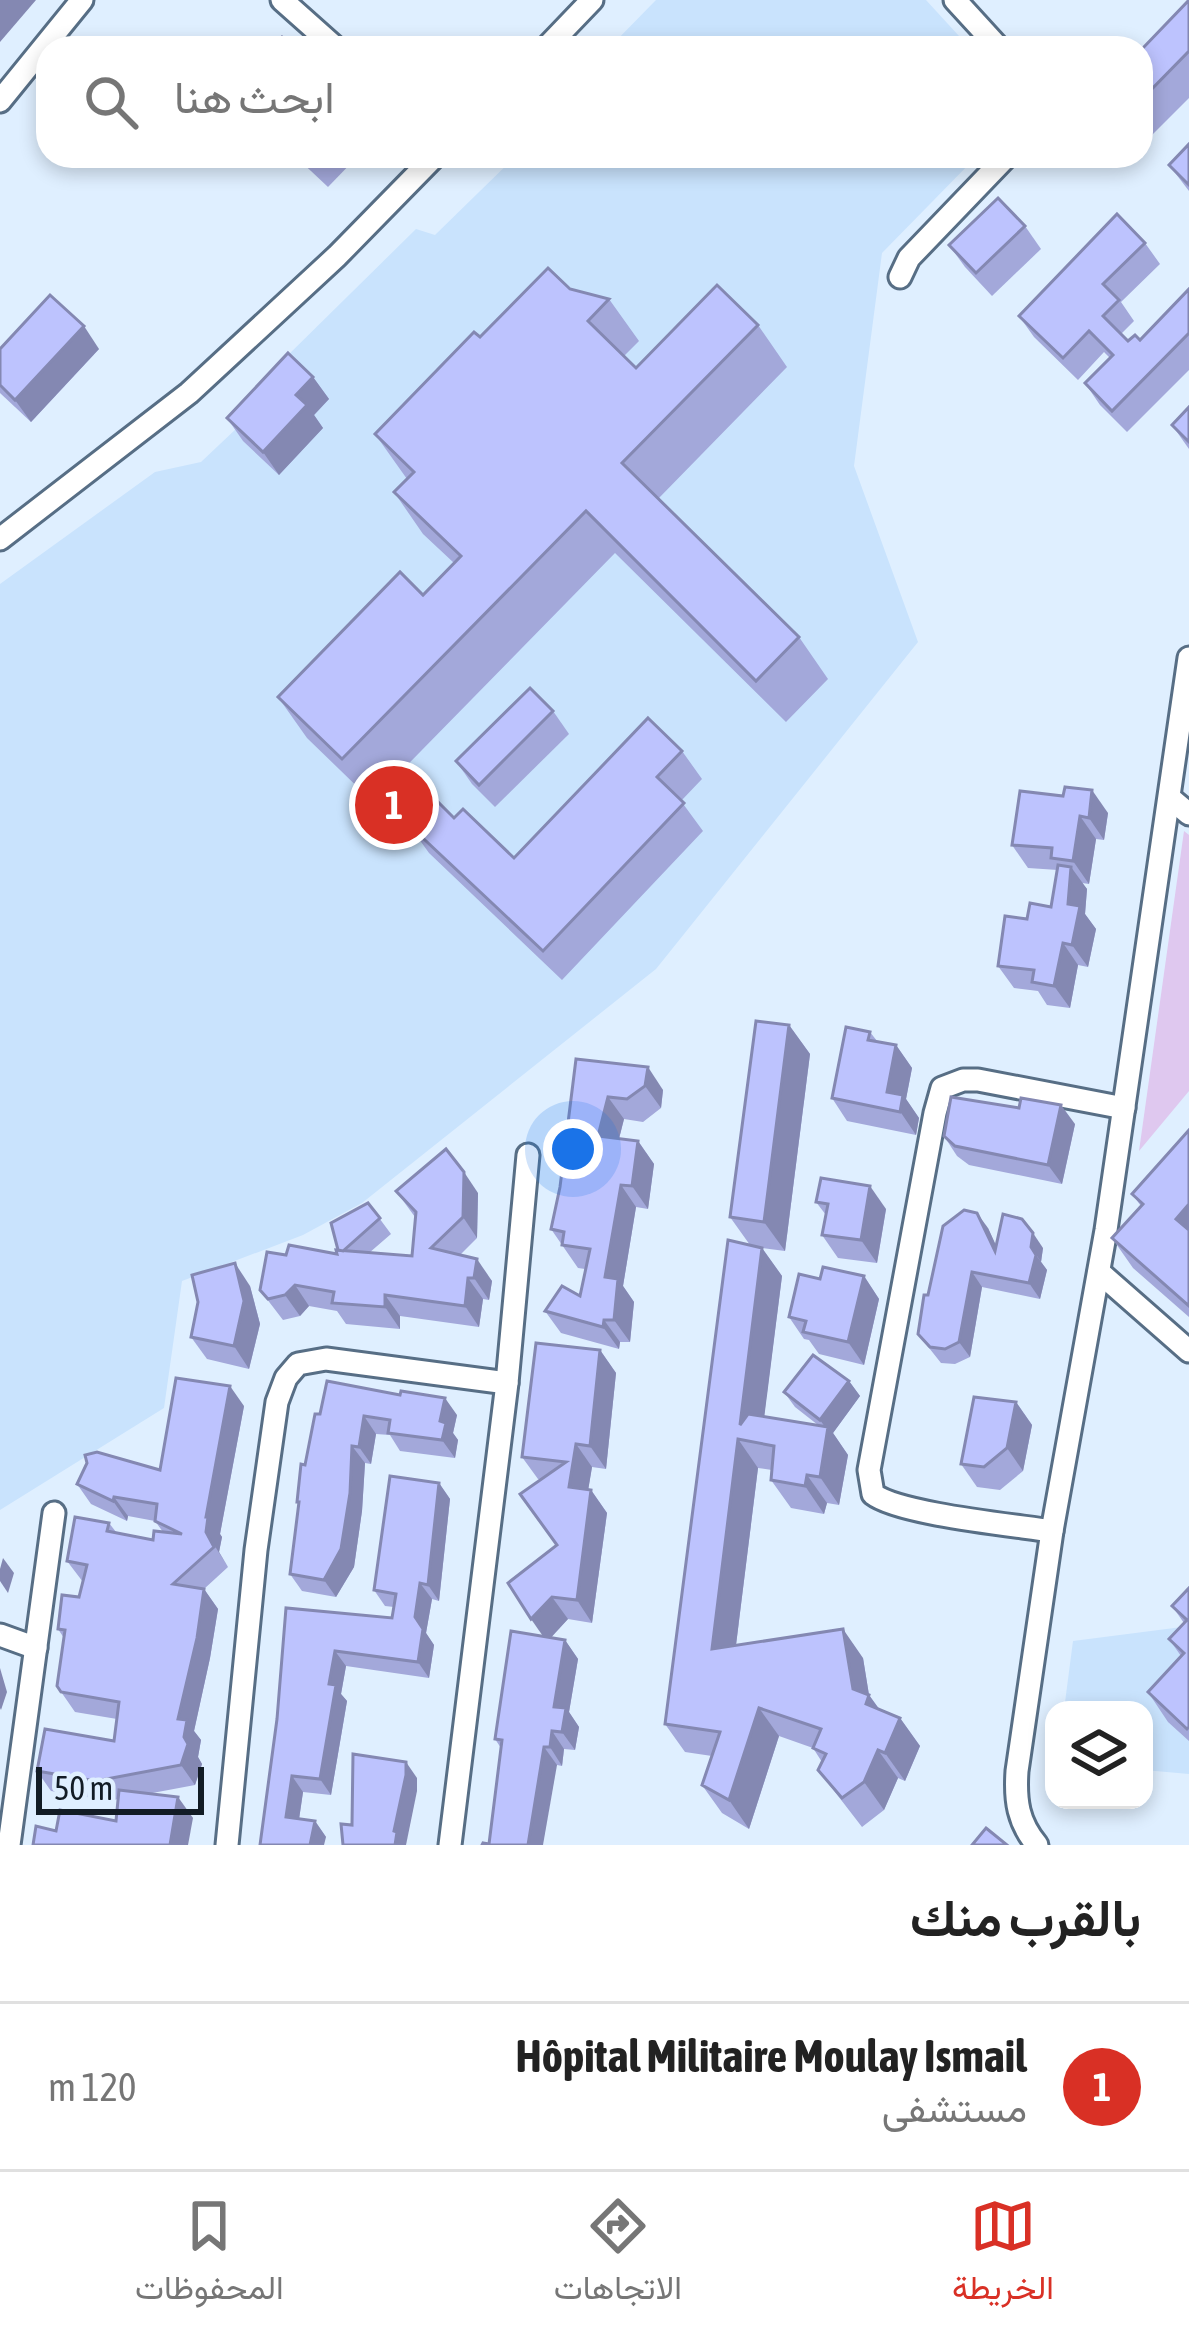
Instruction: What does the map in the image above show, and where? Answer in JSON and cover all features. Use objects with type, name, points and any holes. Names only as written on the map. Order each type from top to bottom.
[{"type":"street","points":[[53,36],[82,0]]},
{"type":"street","points":[[282,0],[322,36]]},
{"type":"street","points":[[558,36],[592,0]]},
{"type":"street","points":[[955,0],[988,36]]},
{"type":"street","points":[[0,101],[36,57]]},
{"type":"street","points":[[0,538],[189,393],[337,256],[423,168]]},
{"type":"street","points":[[899,277],[909,258],[995,168]]},
{"type":"street","points":[[1037,1845],[1021,1821],[1016,1795],[1052,1531],[1106,1230],[1189,658]]},
{"type":"street","points":[[1170,798],[1189,814]]},
{"type":"street","points":[[1052,1531],[881,1500],[873,1494],[869,1470],[943,1088],[978,1080],[1124,1108]]},
{"type":"street","points":[[450,1845],[507,1384],[528,1155]]},
{"type":"street","points":[[1106,1230],[1133,1197]]},
{"type":"street","points":[[1099,1272],[1189,1351]]},
{"type":"street","points":[[227,1845],[256,1550],[277,1402],[286,1378],[298,1364],[326,1359],[507,1384]]},
{"type":"street","points":[[9,1845],[54,1513]]},
{"type":"street","points":[[0,1635],[36,1648]]},
{"type":"shaded area","points":[[656,0],[926,0],[959,36],[621,36]]},
{"type":"shaded area","points":[[504,168],[965,168],[882,253],[854,466],[918,642],[656,969],[362,1203],[303,1235],[182,1281],[164,1408],[0,1510],[0,584],[155,472],[201,462],[275,392],[282,361],[416,229],[435,235]]},
{"type":"shaded area","points":[[1184,831],[1189,835],[1189,1091],[1139,1151]]},
{"type":"shaded area","points":[[1189,1620],[1189,1774],[1153,1771],[1153,1701],[1065,1701],[1073,1641],[1182,1627]]},
{"type":"building","points":[[1189,0],[1189,51],[1153,88],[1153,38]]},
{"type":"building","points":[[1189,144],[1189,185],[1169,165]]},
{"type":"building","points":[[998,198],[1025,226],[976,273],[949,245]]},
{"type":"building","points":[[1117,214],[1145,243],[1103,284],[1119,300],[1103,316],[1128,341],[1135,335],[1140,340],[1189,289],[1189,333],[1112,411],[1085,383],[1113,355],[1089,331],[1063,358],[1019,316]]},
{"type":"building","points":[[548,268],[570,289],[609,299],[588,321],[636,368],[717,285],[758,325],[622,463],[799,637],[756,681],[586,511],[342,759],[278,697],[400,572],[423,595],[461,556],[394,492],[414,472],[375,434],[474,332],[480,337]]},
{"type":"building","points":[[50,295],[84,326],[15,400],[0,385],[0,349]]},
{"type":"building","points":[[288,353],[313,377],[296,395],[307,405],[263,452],[227,418]]},
{"type":"building","points":[[1189,407],[1189,442],[1172,425]]},
{"type":"building","points":[[530,688],[553,711],[479,785],[456,761]]},
{"type":"building","points":[[648,718],[682,751],[657,777],[684,803],[543,951],[409,825],[434,798],[454,818],[463,809],[514,858]]},
{"type":"building","points":[[1065,787],[1092,790],[1089,818],[1080,816],[1073,861],[1051,858],[1052,848],[1012,845],[1020,791],[1063,796]]},
{"type":"building","points":[[1058,865],[1071,867],[1068,904],[1080,906],[1072,945],[1063,943],[1054,986],[1032,982],[1034,970],[998,966],[1005,916],[1027,919],[1030,903],[1051,907]]},
{"type":"building","points":[[756,1021],[789,1025],[764,1222],[730,1217]]},
{"type":"building","points":[[846,1027],[870,1032],[868,1040],[896,1045],[887,1092],[903,1095],[900,1112],[832,1098]]},
{"type":"building","points":[[576,1059],[648,1067],[645,1086],[627,1099],[608,1097],[598,1136],[638,1141],[632,1186],[621,1185],[605,1277],[618,1279],[614,1320],[604,1320],[603,1327],[545,1311],[562,1286],[580,1296],[590,1249],[562,1245],[564,1232],[551,1229]]},
{"type":"building","points":[[951,1097],[1019,1108],[1021,1098],[1061,1105],[1048,1165],[955,1146],[944,1136]]},
{"type":"building","points":[[1189,1130],[1189,1204],[1176,1219],[1189,1230],[1189,1306],[1112,1238],[1143,1204],[1132,1194]]},
{"type":"building","points":[[446,1149],[464,1172],[463,1217],[431,1248],[477,1259],[474,1278],[468,1278],[465,1306],[385,1295],[385,1307],[332,1303],[334,1292],[295,1285],[285,1295],[268,1299],[260,1290],[267,1252],[286,1255],[289,1245],[337,1254],[336,1250],[412,1256],[416,1212],[396,1191]]},
{"type":"building","points":[[821,1178],[870,1186],[861,1240],[822,1235],[828,1204],[816,1202]]},
{"type":"building","points":[[368,1203],[380,1218],[343,1251],[338,1250],[331,1223]]},
{"type":"building","points":[[964,1210],[977,1213],[995,1251],[1003,1214],[1022,1219],[1033,1233],[1031,1247],[1036,1255],[1029,1283],[972,1272],[959,1342],[945,1349],[930,1347],[918,1334],[924,1295],[928,1295],[943,1226]]},
{"type":"building","points":[[728,1240],[762,1248],[740,1425],[748,1414],[828,1427],[820,1477],[807,1475],[805,1486],[771,1480],[774,1446],[738,1439],[712,1649],[843,1629],[853,1689],[869,1695],[866,1704],[900,1718],[885,1753],[878,1750],[864,1782],[842,1798],[818,1770],[826,1754],[813,1748],[821,1729],[759,1708],[729,1800],[702,1785],[720,1732],[665,1724]]},
{"type":"building","points":[[235,1263],[244,1301],[234,1346],[191,1337],[198,1302],[192,1275]]},
{"type":"building","points":[[823,1267],[864,1276],[848,1342],[803,1332],[806,1321],[789,1317],[799,1274],[820,1279]]},
{"type":"building","points":[[536,1343],[600,1350],[590,1446],[576,1444],[569,1487],[591,1490],[577,1600],[552,1597],[531,1619],[508,1583],[557,1545],[520,1494],[566,1462],[522,1457]]},
{"type":"building","points":[[813,1355],[849,1381],[820,1420],[784,1392]]},
{"type":"building","points":[[176,1378],[230,1386],[206,1517],[206,1532],[214,1547],[173,1584],[204,1589],[178,1719],[187,1720],[184,1737],[188,1744],[181,1765],[96,1781],[37,1771],[45,1729],[114,1741],[119,1702],[61,1692],[57,1686],[65,1630],[58,1629],[62,1595],[79,1597],[87,1565],[67,1561],[75,1517],[109,1523],[107,1531],[153,1540],[154,1531],[182,1534],[155,1521],[157,1504],[114,1497],[113,1501],[77,1484],[87,1463],[85,1455],[97,1452],[160,1470]]},
{"type":"building","points":[[327,1381],[445,1398],[440,1421],[446,1423],[442,1440],[388,1433],[390,1420],[364,1416],[359,1447],[352,1446],[341,1549],[324,1580],[290,1574],[301,1464],[305,1465]]},
{"type":"building","points":[[974,1397],[1016,1402],[1007,1448],[984,1467],[961,1464]]},
{"type":"building","points":[[390,1476],[439,1483],[428,1585],[420,1583],[415,1617],[423,1629],[418,1662],[335,1651],[329,1684],[336,1685],[320,1779],[292,1776],[286,1817],[315,1821],[310,1845],[260,1845],[286,1608],[392,1618],[396,1594],[374,1590]]},
{"type":"building","points":[[1189,1588],[1187,1729],[1148,1692],[1184,1653],[1169,1639],[1187,1620],[1172,1606]]},
{"type":"building","points":[[511,1631],[565,1640],[554,1707],[566,1708],[562,1732],[552,1731],[550,1747],[544,1747],[528,1845],[482,1845],[489,1844],[502,1740],[495,1739]]},
{"type":"building","points":[[353,1754],[406,1762],[395,1845],[343,1845],[341,1824],[352,1825]]},
{"type":"building","points":[[119,1790],[178,1797],[170,1845],[33,1845],[36,1826],[56,1831],[60,1810],[116,1821]]},
{"type":"building","points":[[986,1828],[1007,1845],[972,1845]]},
{"type":"place","name":"Hôpital Militaire Moulay Ismail","points":[[394,805]]}]
